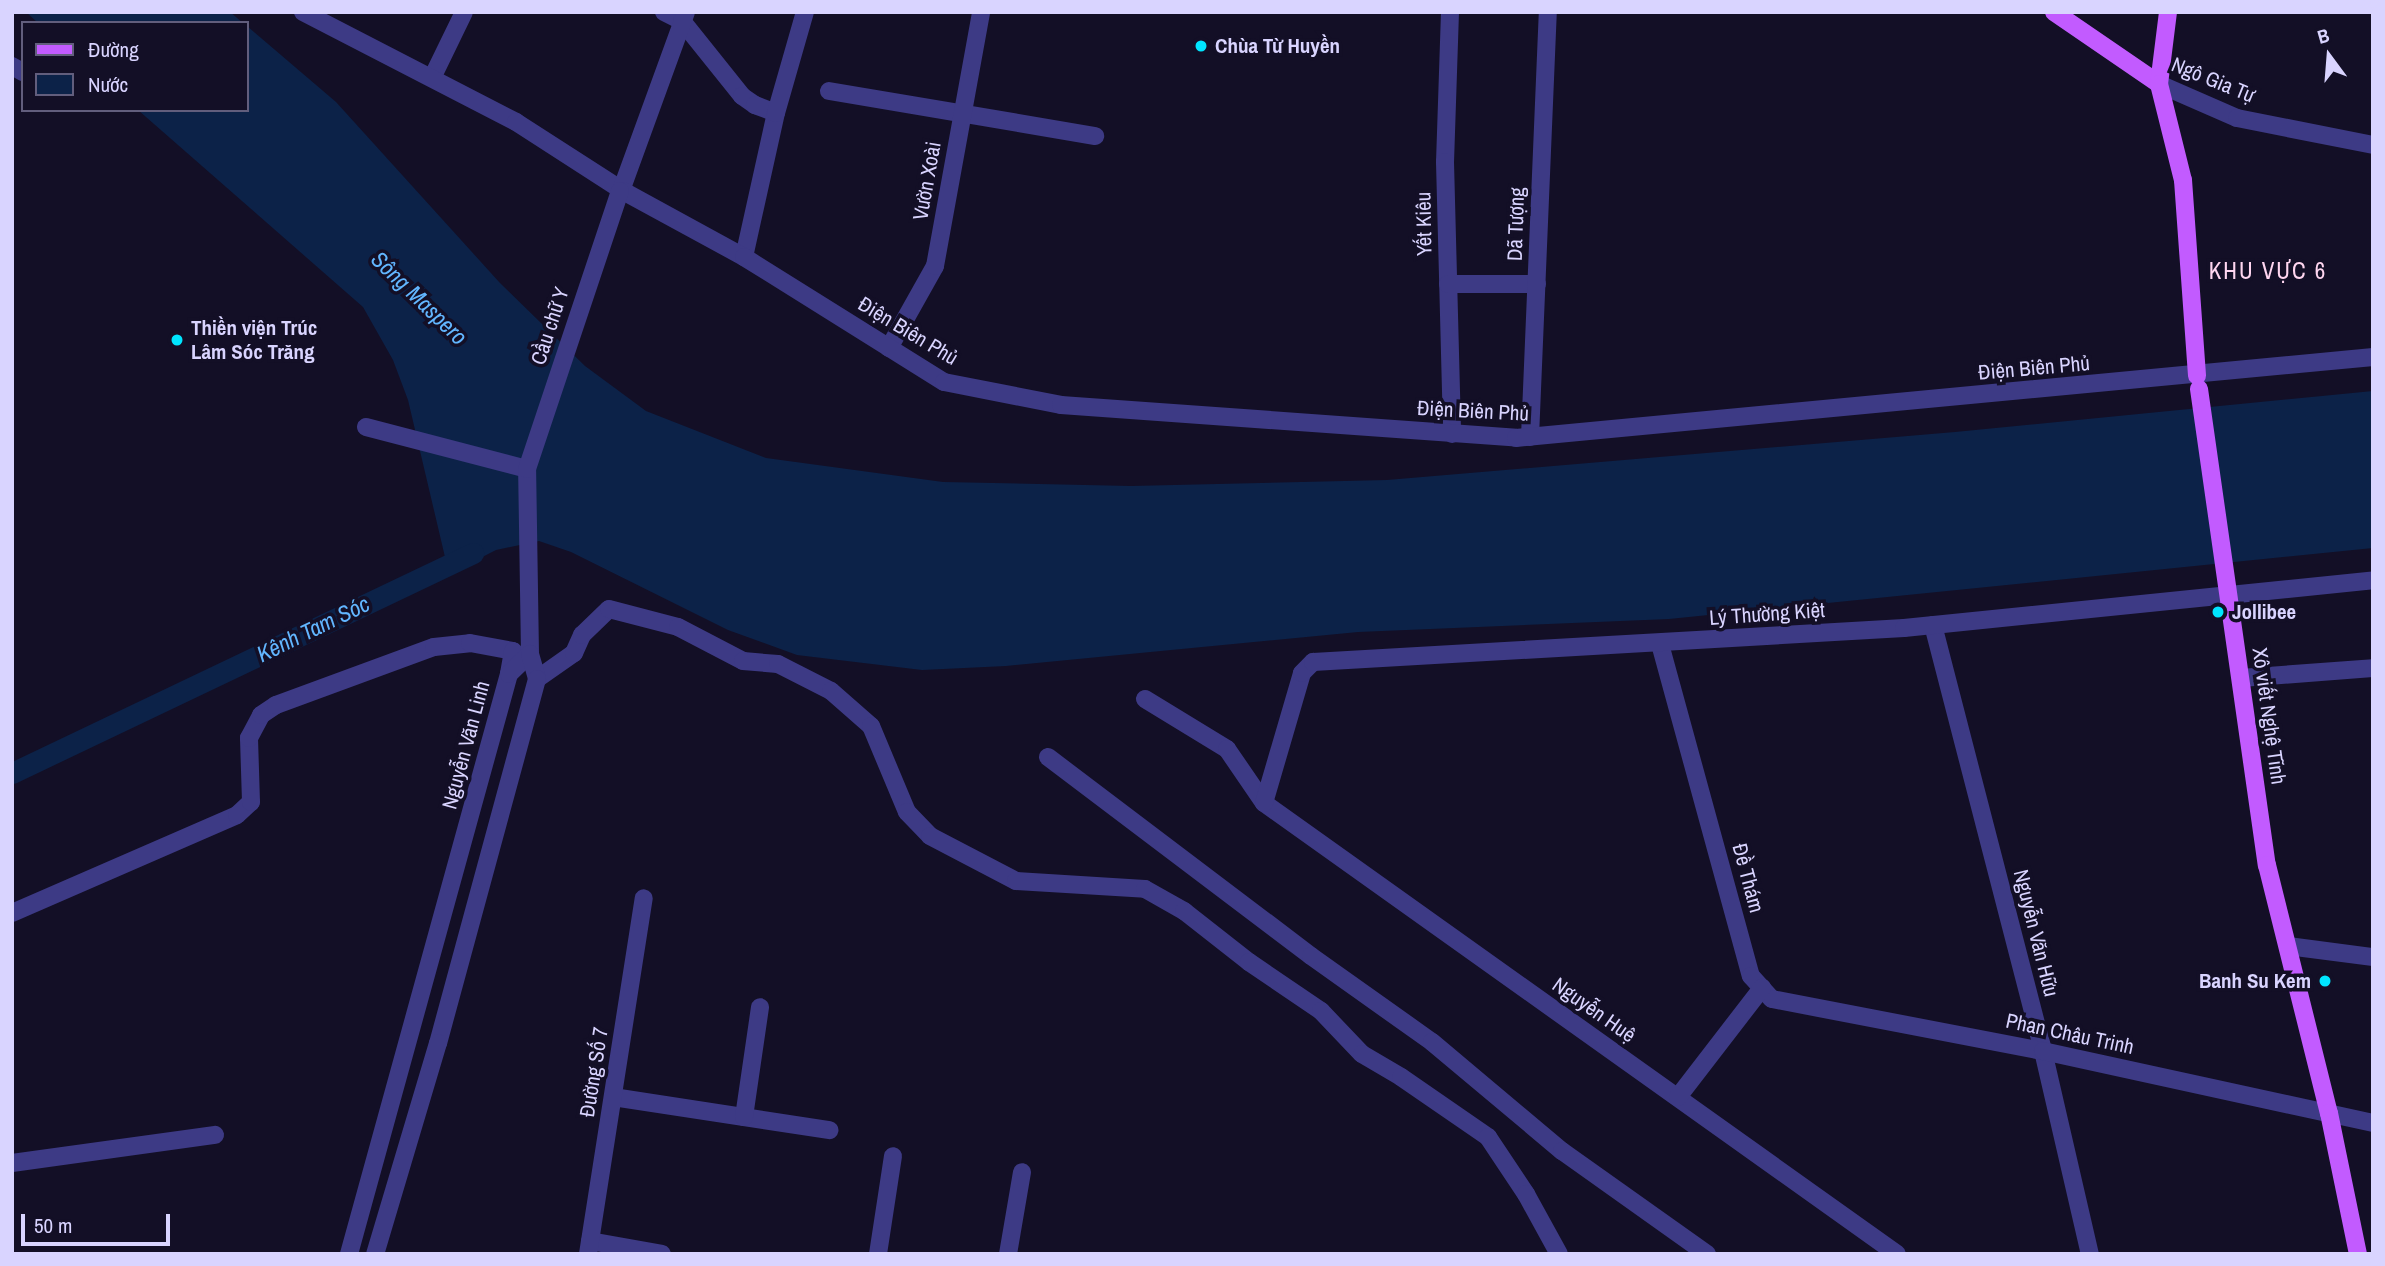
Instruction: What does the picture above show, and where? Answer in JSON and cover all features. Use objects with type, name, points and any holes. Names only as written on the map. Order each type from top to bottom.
[{"type":"main road","name":"Ngô Gia Tự","points":[[2054,12],[2159,84]]},
{"type":"main road","name":"Xô viết Nghệ Tĩnh","points":[[2168,12],[2159,84],[2182,180],[2198,382],[2267,865],[2329,1112],[2358,1254]]},
{"type":"street","name":"Điện Biên Phủ","points":[[303,12],[516,122],[620,192],[744,257],[944,382],[1061,405],[1452,434],[1530,437],[2198,382],[2373,357]]},
{"type":"street","points":[[432,78],[464,12]]},
{"type":"street","points":[[664,12],[684,17],[742,96],[755,105],[776,113]]},
{"type":"street","points":[[744,257],[776,113],[805,12]]},
{"type":"street","name":"Vườn Xoài","points":[[889,348],[935,266],[981,12]]},
{"type":"street","name":"Yết Kiêu","points":[[1450,12],[1445,162],[1452,434]]},
{"type":"street","name":"Dã Tượng","points":[[1530,437],[1548,12]]},
{"type":"street","name":"Cầu chữ Y","points":[[530,654],[527,469],[620,192],[684,17]]},
{"type":"street","name":"Ngô Gia Tự","points":[[2159,84],[2237,118],[2373,145]]},
{"type":"street","points":[[829,91],[1095,136]]},
{"type":"street","points":[[1448,284],[1537,284]]},
{"type":"street","points":[[366,427],[527,469]]},
{"type":"street","name":"Lý Thường Kiệt","points":[[1264,803],[1302,673],[1313,662],[1660,644],[1933,625],[2229,592],[2373,580]]},
{"type":"street","points":[[537,679],[574,653],[582,635],[609,609],[648,622],[678,627],[743,661],[778,664],[831,691],[871,726],[907,812],[930,836],[1016,881],[1145,889],[1184,911],[1249,962],[1321,1011],[1362,1054],[1401,1077],[1488,1137],[1526,1194],[1559,1254]]},
{"type":"street","name":"Nguyễn Văn Hữu","points":[[1933,625],[2043,1051],[2090,1254]]},
{"type":"street","points":[[12,912],[237,816],[250,802],[249,738],[261,715],[276,705],[434,647],[470,643],[513,651],[509,674]]},
{"type":"street","name":"Đề Thám","points":[[1660,644],[1751,976],[1762,988]]},
{"type":"street","points":[[375,1254],[438,1043],[537,679],[530,654]]},
{"type":"street","name":"Nguyễn Văn Linh","points":[[349,1254],[509,674],[530,654]]},
{"type":"street","points":[[2241,678],[2373,668]]},
{"type":"street","points":[[1145,699],[1227,749],[1264,803]]},
{"type":"street","points":[[1048,757],[1311,956],[1432,1042],[1562,1150],[1707,1254]]},
{"type":"street","name":"Nguyễn Huệ","points":[[1264,803],[1897,1254]]},
{"type":"street","name":"Đường Số 7","points":[[589,1247],[644,898]]},
{"type":"street","points":[[2288,946],[2373,957]]},
{"type":"street","points":[[1678,1097],[1762,988]]},
{"type":"street","name":"Phan Châu Trinh","points":[[1762,988],[1772,999],[1816,1010],[2043,1051],[2373,1123]]},
{"type":"street","points":[[744,1117],[760,1007]]},
{"type":"street","points":[[410,1036],[438,1043]]},
{"type":"street","points":[[613,1097],[829,1130]]},
{"type":"street","points":[[12,1163],[215,1135]]},
{"type":"street","points":[[878,1254],[893,1156]]},
{"type":"street","points":[[1008,1254],[1021,1172]]},
{"type":"street","points":[[589,1247],[662,1254]]},
{"type":"water","points":[[26,12],[230,12],[241,21],[36,21]]},
{"type":"water","name":"Sông Maspero","points":[[248,27],[336,102],[500,283],[585,366],[646,411],[766,458],[943,482],[1131,486],[1387,480],[1955,432],[2373,391],[2373,548],[1669,619],[1358,632],[1006,666],[922,670],[797,655],[728,630],[571,552],[539,541],[496,550],[449,574],[408,400],[393,360],[363,307],[140,112],[248,112]]},
{"type":"waterway","name":"Kênh Tam Sóc","points":[[12,773],[473,553]]},
{"type":"place","name":"Chùa Từ Huyền","points":[[1201,46]]},
{"type":"place","name":"Thiền viện Trúc Lâm Sóc Trăng","points":[[177,340]]},
{"type":"place","name":"Jollibee","points":[[2218,612]]},
{"type":"place","name":"Banh Su Kem","points":[[2325,981]]},
{"type":"district","name":"KHU VỰC 6","points":[[2268,271]]}]
